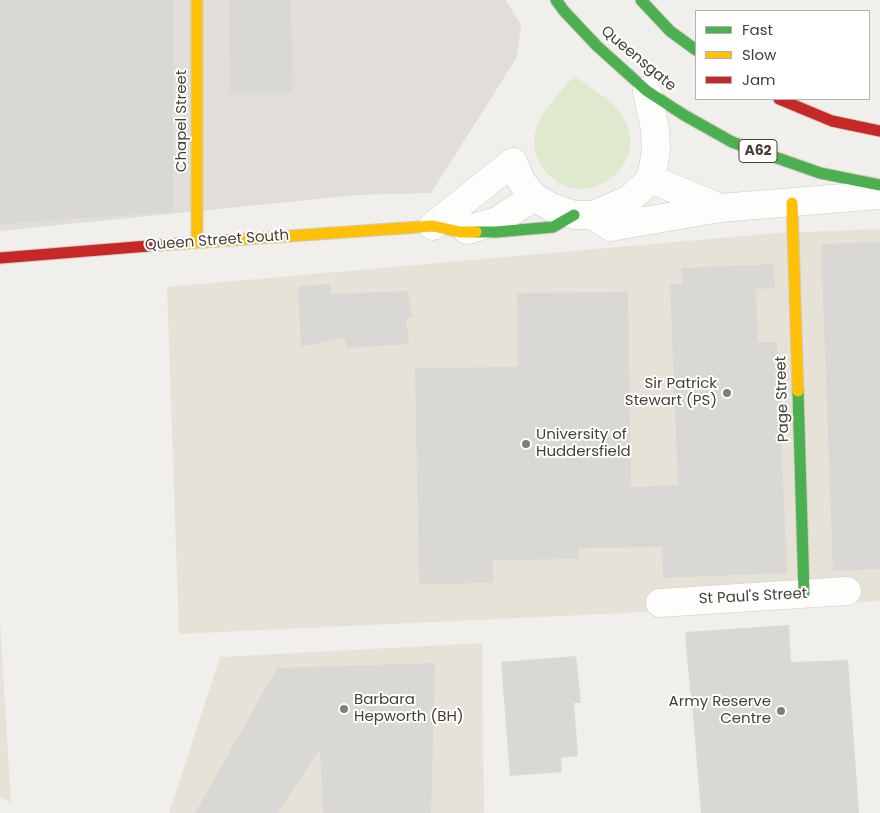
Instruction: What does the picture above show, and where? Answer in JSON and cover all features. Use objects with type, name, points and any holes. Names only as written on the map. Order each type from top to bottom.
[{"type":"main road","name":"Chapel Street","points":[[197,0],[197,242]]},
{"type":"main road","name":"Queensgate","points":[[556,0],[597,46],[647,91],[684,115],[732,142],[820,173],[880,185]]},
{"type":"main road","points":[[641,0],[670,31],[695,49]]},
{"type":"main road","points":[[781,100],[832,121],[880,131]]},
{"type":"main road","name":"Page Street","points":[[792,203],[804,594]]},
{"type":"main road","name":"Queen Street South","points":[[0,258],[433,226],[460,232],[496,232],[553,227],[584,215]]},
{"type":"street","points":[[647,91],[655,129],[656,150],[652,179],[720,208]]},
{"type":"street","points":[[433,226],[512,162],[521,181],[534,197],[551,207],[584,215],[611,227],[720,208],[880,195]]},
{"type":"street","name":"Queen Street South","points":[[584,215],[630,200],[652,179]]},
{"type":"street","name":"Queen Street South","points":[[460,232],[496,221],[534,197]]},
{"type":"street","name":"St Paul's Street","points":[[660,603],[847,591]]},
{"type":"shaded area","points":[[0,0],[506,0],[521,25],[517,57],[431,193],[357,195],[0,231]]},
{"type":"shaded area","name":"University of Huddersfield","points":[[880,229],[880,601],[179,634],[167,287],[777,233]]},
{"type":"shaded area","points":[[0,621],[11,803],[0,797]]},
{"type":"shaded area","points":[[482,643],[484,813],[169,813],[220,657]]},
{"type":"green space","points":[[574,76],[616,108],[630,133],[629,152],[621,168],[608,180],[591,188],[573,188],[556,181],[541,165],[535,148],[534,138],[539,122],[552,101]]},
{"type":"building","points":[[0,0],[173,0],[173,212],[0,224]]},
{"type":"building","points":[[229,0],[291,0],[292,92],[230,92]]},
{"type":"building","points":[[880,242],[880,569],[833,571],[821,244]]},
{"type":"building","points":[[774,264],[775,288],[756,289],[758,342],[777,342],[787,573],[663,578],[662,547],[579,548],[579,559],[493,560],[493,583],[419,584],[415,368],[518,367],[517,293],[628,292],[631,487],[678,485],[670,284],[682,284],[681,268]]},
{"type":"building","points":[[330,284],[331,294],[408,291],[412,317],[406,319],[409,344],[347,348],[344,338],[301,347],[298,286]]},
{"type":"building","name":"Army Reserve Centre","points":[[789,625],[791,662],[848,660],[859,813],[701,813],[685,632]]},
{"type":"building","points":[[576,656],[581,703],[574,703],[578,756],[561,758],[562,772],[510,776],[501,662]]},
{"type":"building","name":"Barbara Hepworth (BH)","points":[[435,663],[431,813],[323,813],[320,749],[278,813],[195,813],[277,668]]},
{"type":"traffic: fast","points":[[556,0],[597,46],[647,91],[684,115],[732,142],[820,173],[880,185]]},
{"type":"traffic: fast","points":[[641,0],[670,31],[695,49]]},
{"type":"traffic: fast","points":[[476,232],[553,227],[574,215]]},
{"type":"traffic: fast","points":[[798,391],[804,594]]},
{"type":"traffic: slow","points":[[197,0],[197,242]]},
{"type":"traffic: slow","points":[[792,203],[798,391]]},
{"type":"traffic: slow","points":[[161,245],[433,226],[460,232],[476,232]]},
{"type":"traffic: jam","points":[[781,100],[832,121],[880,131]]},
{"type":"traffic: jam","points":[[0,258],[161,245]]},
{"type":"place","name":"Sir Patrick Stewart (PS)","points":[[727,393]]},
{"type":"place","name":"University of Huddersfield","points":[[526,444]]},
{"type":"place","name":"Barbara Hepworth (BH)","points":[[344,709]]},
{"type":"place","name":"Army Reserve Centre","points":[[781,711]]}]
